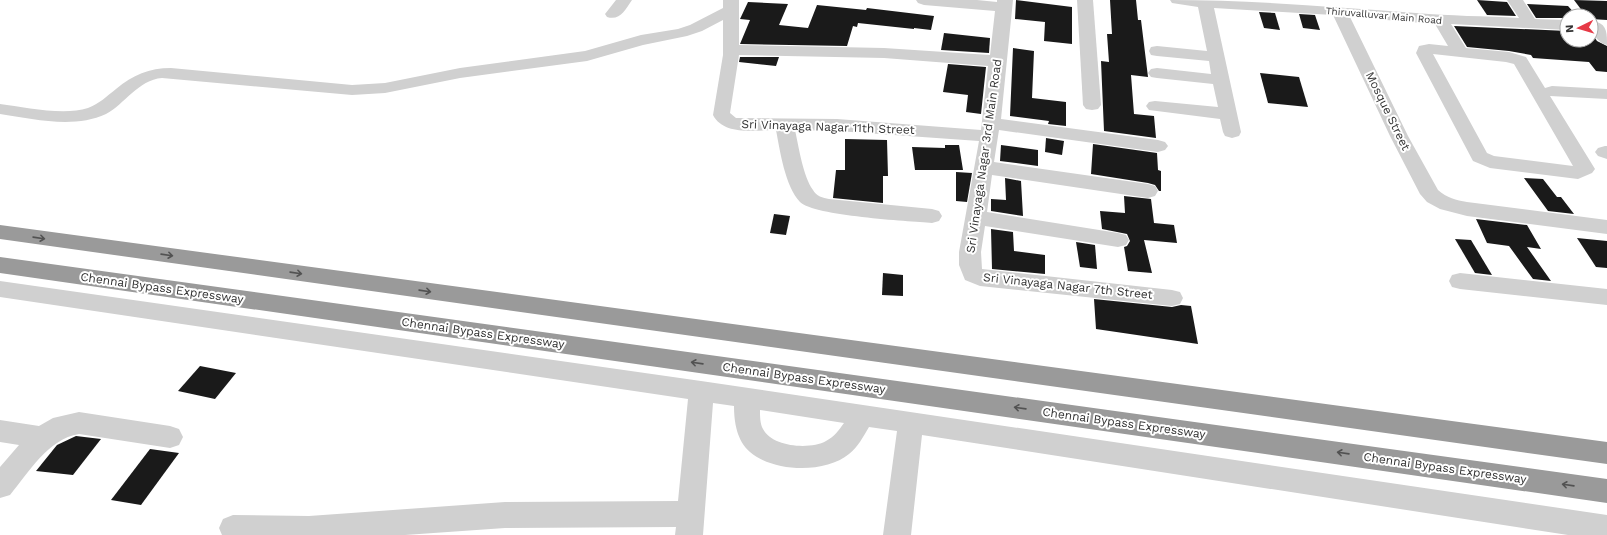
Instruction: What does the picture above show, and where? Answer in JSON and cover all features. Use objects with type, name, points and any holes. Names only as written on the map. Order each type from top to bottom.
[{"type":"highway","points":[[0,232],[1607,453]]},
{"type":"highway","name":"Chennai Bypass Expressway","points":[[0,265],[1607,490]]},
{"type":"street","points":[[613,14],[624,0]]},
{"type":"street","points":[[924,0],[1004,4]]},
{"type":"street","points":[[1085,0],[1092,105]]},
{"type":"street","name":"Thiruvalluvar Main Road","points":[[1178,0],[1339,11],[1440,20],[1559,25]]},
{"type":"street","points":[[1393,0],[1417,18]]},
{"type":"street","points":[[1515,0],[1530,23]]},
{"type":"street","points":[[1155,106],[1230,123],[1216,56],[1200,2]]},
{"type":"street","name":"Sri Vinayaga Nagar 3rd Main Road","points":[[970,265],[970,252],[990,129],[1004,4]]},
{"type":"street","points":[[731,5],[731,50],[884,53],[997,62]]},
{"type":"street","points":[[0,109],[70,116],[92,113],[102,108],[146,76],[171,73],[352,90],[385,88],[460,73],[587,56],[641,40],[681,33],[696,28],[731,5]]},
{"type":"street","name":"Mosque Street","points":[[1339,11],[1399,136],[1430,194],[1437,201],[1445,205],[1607,227]]},
{"type":"street","points":[[1440,20],[1460,52]]},
{"type":"street","points":[[1429,49],[1460,52],[1509,57],[1520,61],[1585,169],[1578,173],[1490,162],[1480,157],[1424,53],[1425,50],[1429,49]]},
{"type":"street","name":"Sri Vinayaga Nagar 11th Street","points":[[731,50],[720,113],[723,119],[734,124],[990,129],[1158,146]]},
{"type":"street","points":[[1157,51],[1216,56]]},
{"type":"street","points":[[1157,73],[1221,80]]},
{"type":"street","points":[[1552,91],[1607,94]]},
{"type":"street","points":[[784,125],[800,185],[806,196],[816,203],[829,206],[932,216]]},
{"type":"street","points":[[984,167],[1148,191]]},
{"type":"street","points":[[976,217],[1118,240]]},
{"type":"street","name":"Sri Vinayaga Nagar 7th Street","points":[[970,265],[973,274],[980,278],[1172,298]]},
{"type":"street","points":[[1460,282],[1607,297]]},
{"type":"street","points":[[0,289],[701,391],[1607,528]]},
{"type":"street","points":[[232,528],[309,529],[505,515],[690,524],[701,391]]},
{"type":"street","points":[[747,398],[748,421],[753,436],[766,450],[786,457],[814,456],[835,449],[848,438],[862,416]]},
{"type":"street","points":[[0,486],[42,438],[62,426],[79,423],[170,437]]},
{"type":"street","points":[[897,535],[911,423]]},
{"type":"street","points":[[0,431],[42,438]]},
{"type":"building","points":[[1016,0],[1072,7],[1072,44],[1044,41],[1045,22],[1015,19]]},
{"type":"building","points":[[1110,0],[1136,0],[1138,20],[1141,20],[1148,77],[1131,75],[1134,114],[1154,116],[1156,138],[1104,131],[1101,61],[1109,62],[1107,34],[1112,34]]},
{"type":"building","points":[[1477,0],[1507,2],[1516,16],[1487,15]]},
{"type":"building","points":[[1574,0],[1607,1],[1607,20],[1599,20],[1599,8],[1580,8]]},
{"type":"building","points":[[748,2],[788,4],[779,25],[808,28],[817,5],[866,10],[867,8],[934,16],[931,30],[858,23],[857,27],[853,26],[847,46],[740,44],[750,20],[740,19]]},
{"type":"building","points":[[1527,4],[1568,6],[1570,8],[1559,8],[1559,18],[1536,18]]},
{"type":"building","points":[[1259,12],[1275,13],[1280,30],[1264,28]]},
{"type":"building","points":[[1299,14],[1315,15],[1320,30],[1303,28]]},
{"type":"building","points":[[1454,26],[1559,31],[1559,48],[1599,48],[1599,42],[1607,46],[1607,72],[1596,71],[1589,62],[1533,58],[1531,55],[1509,51],[1467,47]]},
{"type":"building","points":[[944,33],[990,38],[989,53],[941,50]]},
{"type":"building","points":[[1013,48],[1034,51],[1032,98],[1066,102],[1066,126],[1048,124],[1049,121],[1010,116]]},
{"type":"building","points":[[740,57],[779,57],[776,66],[739,62]]},
{"type":"building","points":[[948,64],[986,67],[981,114],[966,112],[968,95],[943,92]]},
{"type":"building","points":[[1260,73],[1299,77],[1308,107],[1268,103]]},
{"type":"building","points":[[1046,138],[1064,141],[1062,155],[1045,152]]},
{"type":"building","points":[[845,139],[887,140],[888,176],[883,176],[883,203],[833,198],[836,170],[845,170]]},
{"type":"building","points":[[1093,144],[1157,153],[1158,170],[1161,171],[1161,191],[1159,191],[1155,185],[1148,183],[1091,174]]},
{"type":"building","points":[[945,145],[959,145],[963,170],[915,170],[912,147],[945,148]]},
{"type":"building","points":[[1001,145],[1038,150],[1038,166],[1000,161]]},
{"type":"building","points":[[956,172],[972,173],[967,202],[956,201]]},
{"type":"building","points":[[1005,178],[1021,181],[1023,216],[991,211],[991,199],[1006,200]]},
{"type":"building","points":[[1524,178],[1543,179],[1557,197],[1561,197],[1574,214],[1548,211]]},
{"type":"building","points":[[1124,196],[1151,199],[1154,223],[1174,225],[1177,243],[1144,240],[1152,273],[1128,271],[1124,247],[1127,246],[1130,241],[1127,234],[1102,229],[1100,211],[1125,213]]},
{"type":"building","points":[[774,214],[790,216],[786,235],[770,233]]},
{"type":"building","points":[[1476,219],[1527,225],[1541,249],[1527,247],[1551,281],[1533,279],[1509,246],[1487,243]]},
{"type":"building","points":[[991,229],[1013,232],[1014,251],[1045,255],[1045,274],[992,269]]},
{"type":"building","points":[[1577,238],[1607,241],[1607,268],[1596,267]]},
{"type":"building","points":[[1455,239],[1471,240],[1492,275],[1475,273]]},
{"type":"building","points":[[1076,242],[1095,245],[1097,269],[1080,267]]},
{"type":"building","points":[[883,273],[903,275],[903,296],[882,295]]},
{"type":"building","points":[[1094,299],[1172,307],[1181,305],[1191,306],[1198,344],[1096,329]]},
{"type":"building","points":[[200,366],[236,373],[215,399],[178,391]]},
{"type":"building","points":[[76,436],[101,439],[73,475],[36,471],[57,445]]},
{"type":"building","points":[[150,449],[179,453],[141,505],[111,500]]}]
